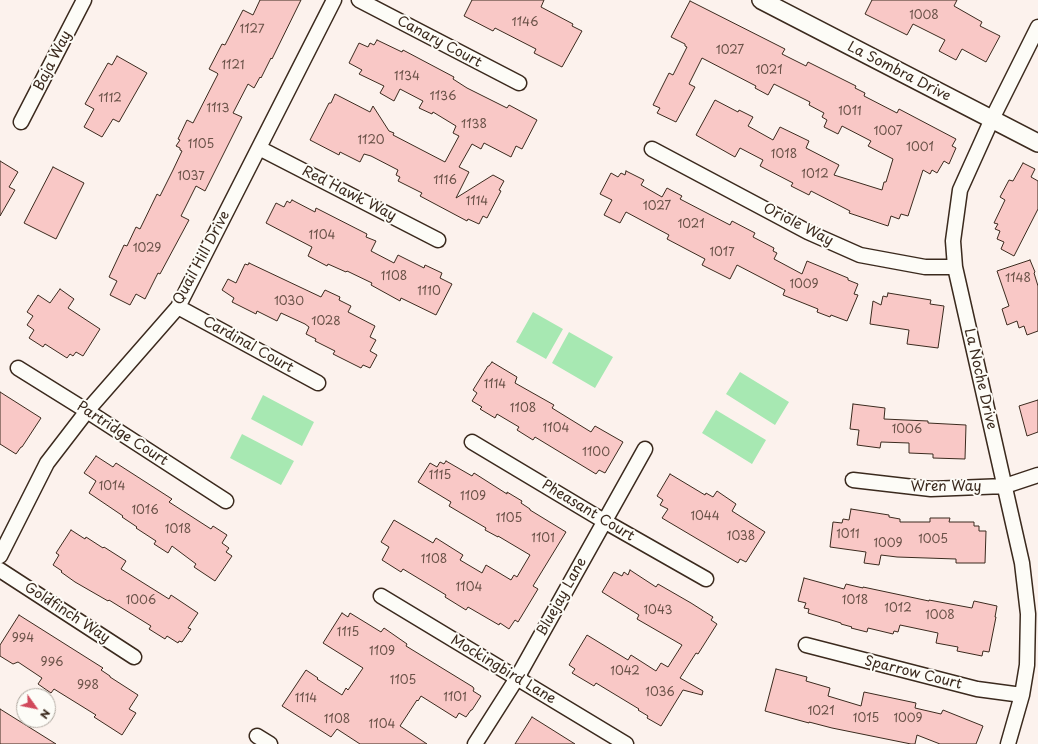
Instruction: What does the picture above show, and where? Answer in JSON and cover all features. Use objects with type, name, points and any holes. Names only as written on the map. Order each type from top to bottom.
[{"type":"street","name":"Baja Way","points":[[21,122],[84,0]]},
{"type":"street","name":"Quail Hill Drive","points":[[0,556],[47,463],[87,411],[178,307],[334,0]]},
{"type":"street","name":"Canary Court","points":[[359,0],[519,83]]},
{"type":"street","name":"La Sombra Drive","points":[[761,0],[1038,143]]},
{"type":"street","name":"La Noche Drive","points":[[1008,744],[1022,695],[1027,665],[1028,614],[1022,563],[955,267],[953,241],[960,190],[992,120],[1038,27]]},
{"type":"street","name":"Red Hawk Way","points":[[259,148],[438,240]]},
{"type":"street","name":"Oriole Way","points":[[652,149],[808,232],[860,255],[925,267],[955,267]]},
{"type":"street","name":"Cardinal Court","points":[[178,307],[318,383]]},
{"type":"street","name":"Partridge Court","points":[[18,368],[226,501]]},
{"type":"street","name":"Pheasant Court","points":[[472,442],[604,521],[706,579]]},
{"type":"street","name":"Bluejay Lane","points":[[475,744],[517,678],[645,449]]},
{"type":"street","name":"Wren Way","points":[[853,480],[931,489],[1005,486],[1038,476]]},
{"type":"street","name":"Goldfinch Way","points":[[0,570],[134,657]]},
{"type":"street","name":"Mockingbird Lane","points":[[381,596],[626,744]]},
{"type":"street","name":"Sparrow Court","points":[[806,645],[977,689],[1022,695]]},
{"type":"street","points":[[257,736],[270,744]]},
{"type":"green space","points":[[533,312],[563,329],[546,359],[516,342]]},
{"type":"green space","points":[[569,332],[613,357],[595,388],[552,363]]},
{"type":"green space","points":[[740,372],[789,402],[775,425],[726,394]]},
{"type":"green space","points":[[263,395],[314,422],[302,446],[251,419]]},
{"type":"green space","points":[[716,410],[766,440],[752,464],[702,433]]},
{"type":"green space","points":[[242,434],[294,461],[281,485],[230,458]]},
{"type":"building","points":[[260,0],[301,0],[261,78],[260,77],[254,88],[248,84],[233,113],[242,117],[205,191],[196,186],[181,216],[189,220],[160,274],[158,273],[145,299],[136,294],[130,305],[110,295],[117,281],[109,277],[124,245],[127,246],[136,227],[140,229],[157,194],[160,196],[173,170],[182,151],[176,146],[180,140],[178,139],[187,120],[193,123],[218,74],[209,69],[222,44],[225,45],[243,10],[253,15]]},
{"type":"building","points":[[472,0],[544,0],[541,7],[573,24],[572,26],[582,31],[562,67],[534,53],[536,49],[495,28],[493,31],[464,16]]},
{"type":"building","points":[[872,0],[957,0],[954,6],[982,22],[980,26],[1000,36],[986,62],[962,49],[956,60],[939,51],[945,40],[913,24],[907,35],[865,14]]},
{"type":"building","points":[[690,1],[785,49],[782,54],[806,66],[808,62],[856,86],[855,88],[865,93],[864,96],[897,113],[899,109],[956,139],[952,146],[956,148],[949,164],[944,161],[937,173],[932,170],[930,174],[923,170],[908,216],[901,214],[899,219],[891,216],[888,226],[849,213],[850,211],[811,191],[809,195],[791,186],[793,183],[760,166],[763,160],[740,148],[735,157],[696,135],[715,100],[738,112],[739,110],[753,117],[748,126],[773,140],[780,127],[809,141],[806,148],[839,165],[834,175],[882,190],[893,159],[868,146],[871,141],[842,126],[838,134],[824,127],[827,120],[822,117],[824,113],[809,105],[810,102],[774,84],[768,95],[755,88],[756,86],[702,58],[689,84],[695,87],[676,122],[657,113],[660,108],[653,105],[669,73],[673,75],[687,47],[685,44],[671,37]]},
{"type":"building","points":[[377,40],[402,52],[403,50],[454,77],[453,79],[467,88],[507,108],[509,105],[537,120],[522,149],[516,146],[511,157],[484,143],[481,149],[472,144],[459,167],[469,172],[456,198],[493,175],[504,181],[499,190],[501,191],[487,218],[483,216],[479,224],[468,219],[467,221],[420,196],[422,193],[398,181],[400,177],[396,175],[398,170],[371,156],[364,154],[360,162],[340,152],[339,155],[310,140],[335,94],[370,112],[373,106],[389,131],[394,133],[393,135],[445,162],[459,136],[453,133],[456,126],[433,112],[432,114],[419,108],[423,101],[400,89],[394,101],[380,93],[384,86],[359,74],[362,70],[349,63],[359,43],[368,47],[370,43],[374,45]]},
{"type":"building","points":[[117,56],[147,73],[119,122],[113,119],[102,137],[84,127],[94,109],[85,104],[108,63],[112,65]]},
{"type":"building","points":[[0,161],[18,172],[9,187],[15,190],[0,216]]},
{"type":"building","points":[[1023,163],[1035,169],[1031,177],[1038,181],[1038,209],[1014,256],[1001,249],[1004,242],[997,239],[1000,231],[995,229],[998,224],[994,223],[1005,200],[1000,197],[1009,180],[1013,181]]},
{"type":"building","points":[[53,167],[84,183],[56,239],[24,223]]},
{"type":"building","points":[[626,171],[644,180],[641,185],[662,197],[667,188],[682,196],[680,199],[730,225],[732,221],[755,233],[753,237],[774,248],[773,251],[777,253],[774,259],[802,274],[807,261],[848,278],[848,280],[858,284],[854,294],[858,295],[847,321],[817,312],[818,309],[783,295],[785,290],[737,265],[730,279],[702,265],[705,259],[667,239],[669,235],[626,212],[620,223],[604,215],[612,200],[600,194],[611,173],[618,177],[621,173],[625,175]]},
{"type":"building","points":[[292,200],[315,212],[316,208],[367,234],[366,237],[376,241],[371,251],[394,263],[398,255],[424,268],[425,265],[442,273],[440,278],[452,284],[436,315],[401,298],[400,301],[371,285],[372,283],[347,271],[346,272],[328,264],[327,266],[308,256],[312,247],[266,223],[276,203],[284,207],[287,201],[290,203]]},
{"type":"building","points":[[1030,260],[1035,272],[1038,286],[1038,331],[1027,335],[1024,326],[1019,328],[1017,321],[1007,325],[1002,309],[1009,306],[997,271]]},
{"type":"building","points":[[249,263],[321,297],[325,290],[340,297],[339,300],[351,306],[348,312],[375,326],[370,337],[376,340],[370,351],[377,355],[370,368],[363,365],[361,368],[333,354],[335,351],[315,341],[316,339],[306,334],[309,327],[305,324],[281,313],[277,321],[257,311],[256,314],[232,302],[234,298],[222,290],[228,279],[236,283],[245,264],[248,265]]},
{"type":"building","points":[[60,289],[74,299],[68,308],[100,329],[83,356],[76,352],[73,356],[70,354],[67,358],[45,344],[43,347],[29,338],[34,330],[27,325],[33,316],[27,312],[38,295],[50,303]]},
{"type":"building","points":[[888,293],[931,300],[930,304],[944,306],[938,348],[907,344],[909,330],[870,324],[873,301],[881,305],[883,296],[887,297]]},
{"type":"building","points":[[492,362],[517,377],[515,383],[554,405],[552,408],[591,432],[595,426],[623,442],[605,473],[599,470],[596,474],[535,437],[533,440],[517,430],[519,427],[497,414],[495,418],[480,409],[482,407],[472,401],[477,393],[473,390]]},
{"type":"building","points":[[0,392],[41,418],[16,454],[0,444]]},
{"type":"building","points":[[1038,400],[1038,432],[1027,436],[1019,406]]},
{"type":"building","points":[[853,404],[885,408],[884,419],[928,421],[928,423],[966,425],[965,459],[933,458],[933,454],[909,453],[909,443],[881,442],[880,448],[857,445],[859,430],[850,429]]},
{"type":"building","points":[[96,456],[113,467],[116,463],[172,499],[169,502],[211,529],[213,526],[227,535],[222,543],[229,548],[226,552],[232,556],[215,581],[194,567],[196,564],[172,546],[168,553],[154,544],[156,541],[89,493],[96,481],[84,473]]},
{"type":"building","points":[[446,461],[472,476],[474,473],[507,494],[507,492],[522,501],[521,503],[530,510],[566,532],[533,586],[538,589],[518,622],[515,620],[509,629],[500,623],[499,625],[468,607],[466,610],[445,597],[446,595],[403,569],[401,572],[382,560],[389,547],[381,542],[394,520],[433,543],[436,538],[463,555],[460,560],[482,573],[486,565],[511,580],[514,575],[517,577],[530,555],[485,530],[486,528],[449,506],[451,502],[418,482],[430,463],[437,467],[440,462],[444,464]]},
{"type":"building","points":[[670,474],[705,495],[706,493],[713,497],[717,491],[736,504],[732,511],[765,532],[746,562],[740,559],[738,563],[662,518],[668,509],[660,505],[663,500],[657,496]]},
{"type":"building","points":[[851,509],[889,515],[889,517],[900,519],[900,522],[930,522],[930,518],[950,518],[949,522],[974,522],[974,526],[979,526],[979,531],[986,531],[985,563],[956,563],[956,559],[881,555],[879,565],[864,563],[866,552],[830,547],[833,522],[842,523],[843,519],[849,520]]},
{"type":"building","points":[[71,530],[85,539],[86,537],[103,548],[104,547],[126,561],[121,569],[169,599],[171,595],[198,613],[188,628],[191,629],[182,642],[179,641],[178,643],[167,636],[165,639],[149,629],[151,626],[109,600],[108,601],[75,582],[53,565],[59,555],[56,553]]},
{"type":"building","points":[[630,570],[656,587],[658,584],[691,603],[713,617],[711,620],[717,624],[698,654],[696,653],[680,678],[703,691],[702,695],[683,690],[661,726],[647,718],[648,716],[638,710],[639,709],[596,683],[594,686],[572,673],[575,669],[569,665],[587,635],[628,660],[631,655],[656,671],[661,663],[668,667],[682,645],[637,619],[639,615],[602,592],[614,572],[622,576],[624,572],[628,575]]},
{"type":"building","points":[[804,578],[844,589],[846,584],[972,608],[974,601],[997,606],[989,652],[983,651],[982,656],[957,651],[958,647],[936,643],[938,633],[900,625],[898,632],[894,631],[893,634],[868,628],[867,632],[808,613],[809,609],[804,608],[806,603],[798,601]]},
{"type":"building","points":[[342,613],[348,617],[350,613],[381,632],[384,628],[407,644],[406,646],[473,687],[473,691],[481,696],[472,710],[466,717],[459,713],[456,718],[421,696],[400,726],[427,744],[360,744],[337,729],[331,737],[282,706],[306,670],[342,695],[346,688],[348,690],[363,668],[323,643]]},
{"type":"building","points":[[19,615],[103,668],[101,670],[110,677],[138,695],[129,709],[136,713],[122,735],[94,717],[96,715],[56,690],[56,688],[44,688],[38,684],[42,678],[18,662],[13,664],[0,656],[0,645]]},
{"type":"building","points":[[776,669],[807,677],[806,681],[830,688],[828,696],[861,706],[864,692],[916,703],[915,708],[941,714],[943,710],[983,726],[976,744],[940,744],[917,735],[915,744],[911,744],[809,723],[765,711]]},
{"type":"building","points":[[0,709],[16,719],[16,728],[30,728],[56,744],[0,744]]},
{"type":"building","points":[[532,717],[575,744],[515,744]]}]
